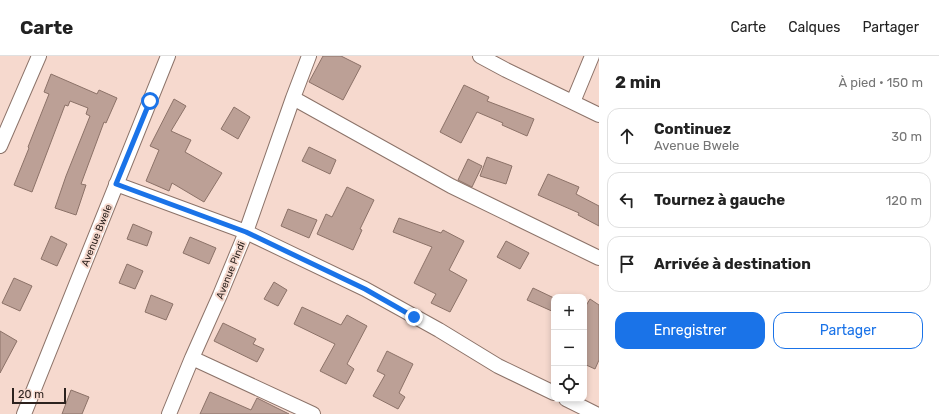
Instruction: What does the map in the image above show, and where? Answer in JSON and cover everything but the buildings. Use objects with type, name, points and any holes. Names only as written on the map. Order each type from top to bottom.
[{"type":"street","points":[[0,146],[40,56]]},
{"type":"street","name":"Avenue Bwele","points":[[24,414],[168,56]]},
{"type":"street","name":"Avenue Pindi","points":[[169,414],[246,232],[293,98],[310,56]]},
{"type":"street","points":[[480,56],[599,115]]},
{"type":"street","points":[[573,102],[592,56]]},
{"type":"street","points":[[293,98],[451,186],[599,258]]},
{"type":"street","points":[[116,184],[246,232],[365,289],[439,330],[498,366],[551,392]]},
{"type":"street","points":[[192,358],[313,414]]},
{"type":"street","points":[[572,402],[596,414]]},
{"type":"route","points":[[150,101],[116,184],[246,232],[365,289],[414,317]]}]
